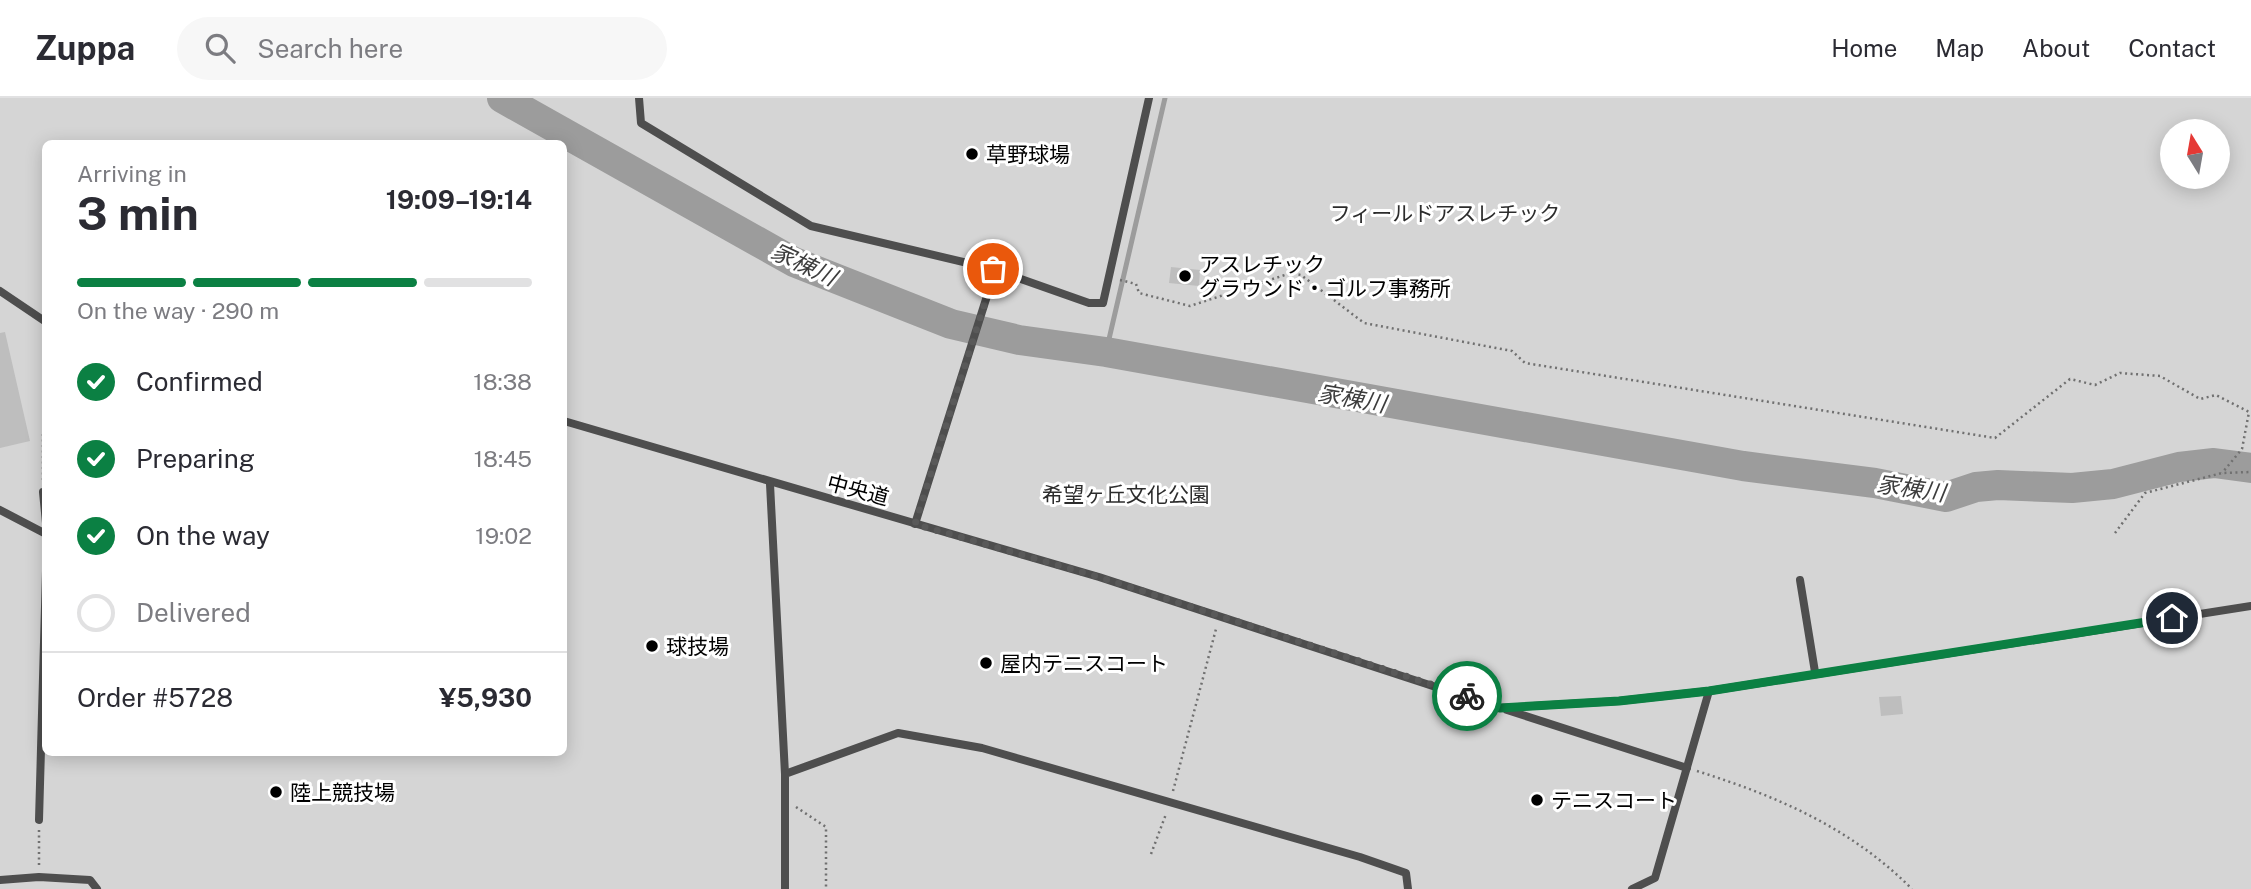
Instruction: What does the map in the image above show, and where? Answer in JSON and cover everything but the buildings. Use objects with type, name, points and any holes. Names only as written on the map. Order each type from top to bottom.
[{"type":"lane","points":[[639,98],[641,123],[811,226],[993,269],[1089,303],[1103,303],[1149,98]]},
{"type":"lane","points":[[915,524],[987,296],[993,269]]},
{"type":"lane","points":[[0,291],[42,319]]},
{"type":"lane","name":"中央道","points":[[567,422],[1220,615],[1500,708],[1619,701],[1709,691],[1815,672],[2251,606]]},
{"type":"lane","points":[[770,484],[786,774],[783,799],[785,889]]},
{"type":"lane","points":[[0,510],[42,532]]},
{"type":"lane","points":[[1800,580],[1815,672]]},
{"type":"lane","points":[[1632,889],[1655,878],[1709,691]]},
{"type":"lane","points":[[1500,708],[1687,768]]},
{"type":"lane","points":[[39,820],[42,713]]},
{"type":"lane","points":[[786,774],[898,733],[982,748],[1171,801],[1406,873],[1408,889]]},
{"type":"lane","points":[[0,880],[39,877],[90,880],[97,889]]},
{"type":"path","points":[[1109,277],[1136,284],[1139,293],[1190,306],[1291,273],[1301,275],[1364,323],[1512,351],[1525,363],[1995,438],[2070,379],[2095,385],[2120,373],[2160,376],[2200,399],[2216,395],[2249,412],[2242,449],[2222,473]]},
{"type":"path","points":[[2115,533],[2145,493],[2222,473],[2251,471]]},
{"type":"path","points":[[1151,854],[1171,801],[1220,615]]},
{"type":"path","points":[[1687,768],[1764,792],[1850,836],[1887,864],[1912,889]]},
{"type":"path","points":[[783,799],[826,827],[826,889]]},
{"type":"path","points":[[39,820],[39,877]]},
{"type":"green space","name":"希望ヶ丘文化公園","points":[[0,98],[2251,98],[2251,889],[0,889]]},
{"type":"waterway","name":"家棟川","points":[[502,98],[794,262],[951,324],[1019,340],[1106,352],[1743,466],[1875,483],[1946,497],[1976,487],[1998,485],[2072,488],[2113,484],[2179,467],[2214,463],[2251,468]]},
{"type":"waterway","points":[[1106,352],[1165,98]]},
{"type":"way so far","points":[[993,269],[987,296],[915,524],[1099,577],[1467,696]]},
{"type":"place","name":"草野球場","points":[[972,154]]},
{"type":"place","name":"アスレチック グラウンド・ゴルフ事務所","points":[[1185,276]]},
{"type":"place","name":"球技場","points":[[652,646]]},
{"type":"place","name":"屋内テニスコート","points":[[986,663]]},
{"type":"place","name":"陸上競技場","points":[[276,792]]},
{"type":"place","name":"テニスコート","points":[[1537,800]]},
{"type":"route","points":[[1467,696],[1500,708],[1619,701],[1709,691],[1815,672],[2172,618]]},
{"type":"park label","name":"フィールドアスレチック","points":[[1445,213]]}]
